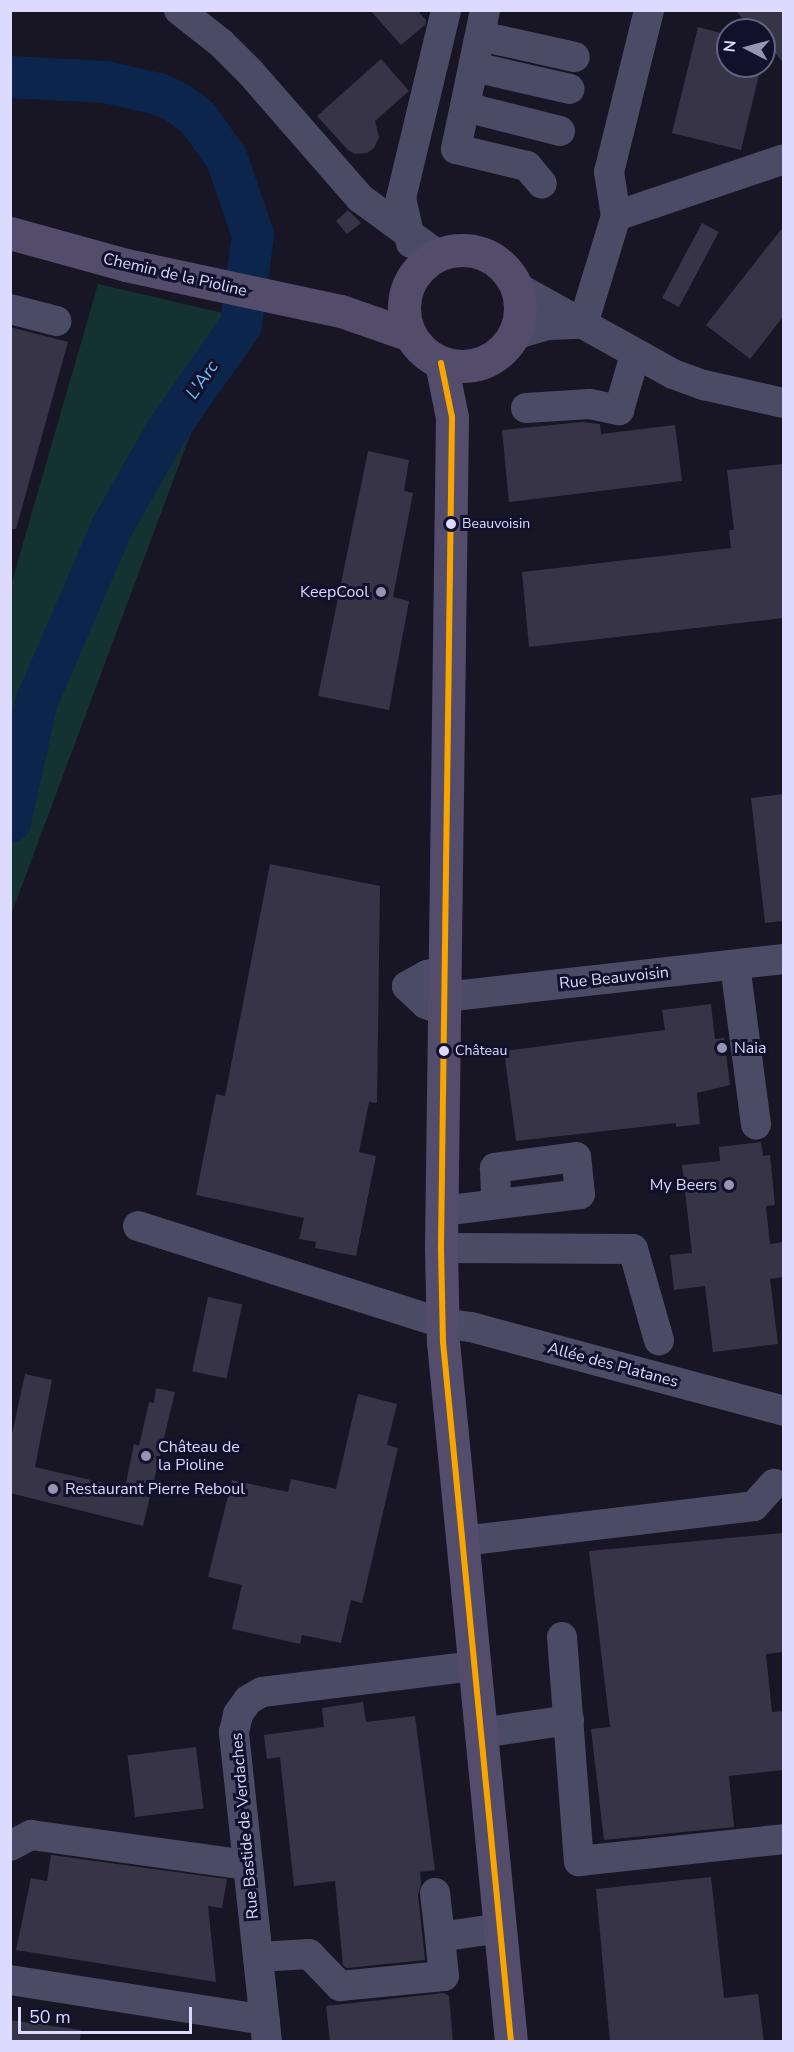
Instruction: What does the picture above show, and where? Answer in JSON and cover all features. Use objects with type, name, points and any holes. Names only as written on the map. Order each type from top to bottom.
[{"type":"main road","name":"Chemin de la Pioline","points":[[10,233],[160,273],[335,310],[410,335]]},
{"type":"main road","points":[[455,250],[474,252],[491,258],[506,270],[515,286],[519,302],[519,319],[513,335],[505,347],[482,363],[469,366],[441,363],[418,347],[410,335],[405,320],[404,303],[422,270],[455,250]]},
{"type":"main road","name":"Chemin de la Pioline","points":[[335,310],[382,301],[422,270]]},
{"type":"main road","points":[[441,363],[452,417],[441,1248],[442,1323],[512,2042]]},
{"type":"main road","points":[[452,417],[482,363]]},
{"type":"street","points":[[179,10],[221,43],[251,73],[360,198],[407,234]]},
{"type":"street","points":[[422,270],[407,234],[401,198],[446,10]]},
{"type":"street","points":[[583,324],[616,216],[609,172],[649,10]]},
{"type":"street","points":[[542,184],[527,166],[456,148],[483,23],[575,57]]},
{"type":"street","points":[[474,67],[570,88]]},
{"type":"street","points":[[465,107],[561,131]]},
{"type":"street","points":[[616,216],[783,159]]},
{"type":"street","points":[[515,286],[635,355],[673,374],[704,385],[783,403]]},
{"type":"street","points":[[10,309],[56,321]]},
{"type":"street","points":[[513,335],[548,325],[583,324]]},
{"type":"street","points":[[526,408],[590,404],[619,410],[635,355]]},
{"type":"street","name":"Rue Beauvoisin","points":[[444,993],[783,959]]},
{"type":"street","points":[[735,965],[756,1125]]},
{"type":"street","points":[[442,1211],[496,1204]]},
{"type":"street","name":"Allée des Platanes","points":[[138,1226],[442,1323],[471,1327],[783,1411]]},
{"type":"street","points":[[441,1248],[633,1249],[659,1340]]},
{"type":"street","points":[[462,1541],[754,1506],[774,1484]]},
{"type":"street","points":[[562,1636],[579,1861],[783,1839]]},
{"type":"street","name":"Rue Bastide de Verdaches","points":[[266,2031],[234,1732],[238,1714],[248,1701],[262,1692],[475,1666]]},
{"type":"street","points":[[481,1733],[569,1720]]},
{"type":"street","points":[[10,1846],[31,1835],[248,1865]]},
{"type":"street","points":[[258,1958],[309,1954],[340,1986],[444,1976],[435,1893]]},
{"type":"street","points":[[440,1937],[500,1928]]},
{"type":"street","points":[[10,1980],[266,2031]]},
{"type":"green space","points":[[98,284],[249,319],[195,422],[11,915],[11,585]]},
{"type":"building","points":[[370,10],[417,10],[426,20],[425,25],[401,45]]},
{"type":"building","points":[[735,10],[783,10],[783,62],[776,54],[776,18],[742,18]]},
{"type":"building","points":[[698,27],[716,32],[716,78],[758,78],[741,150],[672,133]]},
{"type":"building","points":[[381,59],[409,91],[375,121],[379,137],[374,148],[367,153],[355,154],[348,150],[317,116]]},
{"type":"building","points":[[348,210],[361,223],[347,234],[336,221]]},
{"type":"building","points":[[702,223],[719,232],[679,307],[662,298]]},
{"type":"building","points":[[783,227],[783,317],[750,359],[706,325]]},
{"type":"building","points":[[10,327],[68,342],[16,529],[10,529]]},
{"type":"building","points":[[582,422],[600,424],[601,434],[675,425],[682,481],[509,502],[502,430]]},
{"type":"building","points":[[368,451],[409,460],[404,491],[413,493],[393,597],[409,601],[389,710],[318,696]]},
{"type":"building","points":[[783,464],[783,618],[529,647],[522,572],[731,548],[729,530],[734,530],[727,470]]},
{"type":"building","points":[[783,794],[783,921],[765,923],[751,798]]},
{"type":"building","points":[[270,864],[380,886],[377,1103],[369,1102],[359,1152],[376,1156],[356,1256],[315,1248],[316,1242],[299,1239],[304,1218],[196,1195],[216,1094],[225,1096]]},
{"type":"building","points":[[711,1004],[715,1039],[724,1038],[730,1085],[697,1093],[700,1124],[676,1127],[676,1123],[516,1141],[504,1051],[665,1030],[662,1010]]},
{"type":"building","points":[[761,1142],[763,1156],[770,1155],[775,1205],[766,1206],[770,1244],[783,1242],[783,1277],[770,1279],[778,1344],[713,1352],[705,1286],[674,1290],[670,1255],[692,1253],[682,1165],[720,1161],[719,1147]]},
{"type":"building","points":[[208,1297],[242,1304],[226,1379],[192,1371]]},
{"type":"building","name":"Château de la Pioline","points":[[25,1374],[52,1380],[35,1467],[125,1488],[134,1444],[139,1446],[149,1402],[154,1403],[156,1388],[175,1392],[143,1526],[10,1493],[10,1443]]},
{"type":"building","points":[[358,1394],[397,1404],[387,1445],[398,1448],[362,1603],[351,1600],[341,1643],[302,1635],[300,1644],[232,1629],[242,1585],[208,1577],[232,1480],[288,1492],[291,1479],[336,1489]]},
{"type":"building","points":[[783,1533],[783,1652],[766,1654],[772,1712],[783,1711],[783,1770],[729,1776],[734,1827],[604,1840],[591,1729],[610,1727],[589,1551]]},
{"type":"building","points":[[363,1702],[366,1722],[415,1716],[435,1870],[420,1872],[421,1884],[418,1895],[425,1960],[347,1968],[343,1965],[335,1881],[294,1886],[280,1757],[267,1759],[264,1735],[324,1727],[322,1708]]},
{"type":"building","points":[[196,1747],[204,1809],[135,1817],[128,1755]]},
{"type":"building","points":[[51,1855],[227,1879],[222,1908],[208,1906],[216,1982],[16,1950],[31,1878],[47,1881]]},
{"type":"building","points":[[711,1877],[724,1998],[758,1994],[764,2042],[610,2042],[596,1889]]},
{"type":"building","points":[[444,1993],[449,1996],[453,2042],[330,2042],[326,2006]]},
{"type":"building","points":[[10,2020],[81,2030],[80,2042],[10,2042]]},
{"type":"waterway","name":"L'Arc","points":[[10,77],[105,82],[159,94],[178,103],[198,118],[227,159],[253,235],[241,325],[166,432],[112,527],[37,701],[10,822]]},
{"type":"transit line","points":[[441,363],[452,417],[441,1248],[443,1342],[511,2042]]},
{"type":"place","name":"Beauvoisin","points":[[451,524]]},
{"type":"place","name":"KeepCool","points":[[381,592]]},
{"type":"place","name":"Naia","points":[[722,1048]]},
{"type":"place","name":"Château","points":[[444,1051]]},
{"type":"place","name":"My Beers","points":[[729,1185]]},
{"type":"place","name":"Château de la Pioline","points":[[146,1456]]},
{"type":"place","name":"Restaurant Pierre Reboul","points":[[53,1489]]}]
